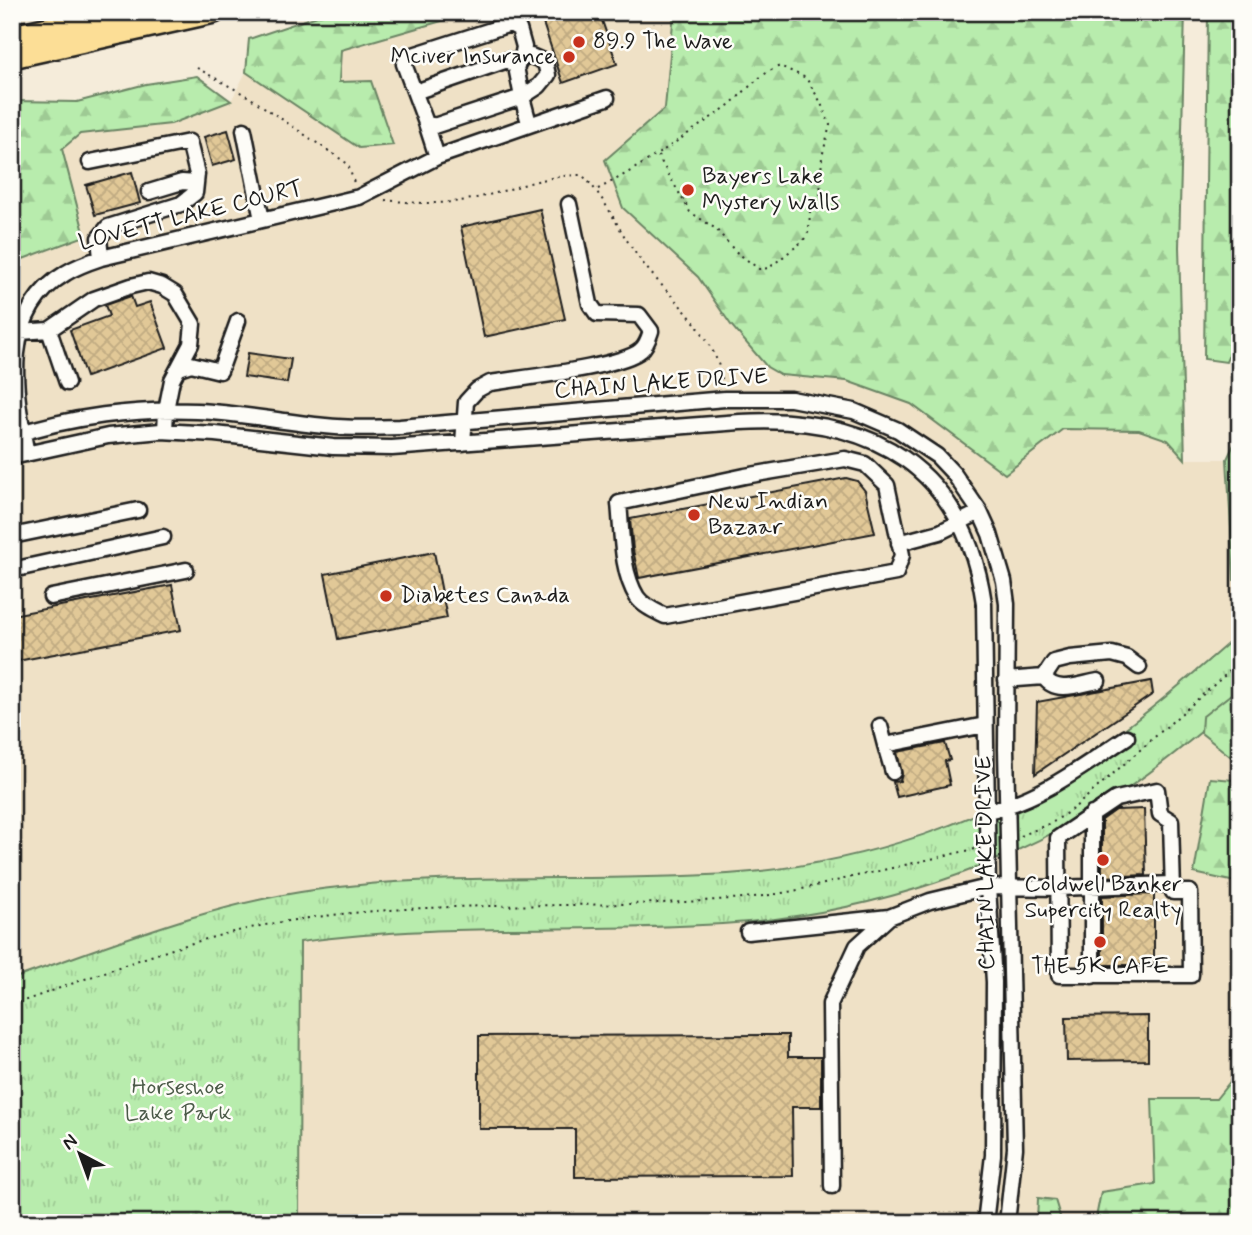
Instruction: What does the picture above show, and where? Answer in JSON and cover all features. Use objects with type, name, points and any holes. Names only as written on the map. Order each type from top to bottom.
[{"type":"highway","points":[[12,36],[123,12]]},
{"type":"highway","points":[[12,57],[214,12]]},
{"type":"street","points":[[437,157],[404,64],[410,55],[510,24],[519,29],[524,47],[519,62],[522,97],[529,123]]},
{"type":"street","points":[[415,92],[508,60],[519,62],[531,56],[545,62],[548,75],[539,86],[522,97],[434,126],[426,123]]},
{"type":"street","name":"LOVETT LAKE COURT","points":[[27,454],[18,434],[15,364],[20,332],[19,314],[56,279],[101,258],[359,197],[437,157],[607,98]]},
{"type":"street","points":[[244,130],[262,220]]},
{"type":"street","points":[[90,162],[189,142],[197,174],[195,193],[181,204],[108,227],[99,238],[101,258]]},
{"type":"street","points":[[149,192],[182,182],[196,183]]},
{"type":"street","points":[[463,443],[466,402],[477,390],[490,383],[619,361],[643,349],[648,341],[651,331],[639,315],[597,314],[593,311],[569,204]]},
{"type":"street","points":[[20,332],[49,330],[94,299],[148,282],[175,294],[193,324],[191,344],[172,380],[165,431]]},
{"type":"street","points":[[179,368],[191,364],[220,371],[238,321]]},
{"type":"street","points":[[49,330],[67,383]]},
{"type":"street","name":"CHAIN LAKE DRIVE","points":[[18,434],[70,421],[146,410],[248,415],[349,428],[400,427],[725,399],[790,399],[854,411],[898,430],[937,456],[954,474],[980,512],[998,556],[1007,604],[1006,749],[1014,1148],[1007,1223]]},
{"type":"street","name":"CHAIN LAKE DRIVE","points":[[12,457],[108,436],[165,431],[332,447],[392,448],[751,421],[807,423],[859,435],[907,460],[929,477],[945,496],[961,523],[980,574],[984,603],[988,887],[994,982],[993,1156],[985,1223]]},
{"type":"street","points":[[845,459],[865,464],[887,485],[899,543],[902,555],[896,573],[665,616],[646,606],[638,598],[627,572],[619,503],[845,459]]},
{"type":"street","points":[[12,536],[138,510]]},
{"type":"street","points":[[899,543],[940,532],[980,512]]},
{"type":"street","points":[[12,570],[163,537]]},
{"type":"street","points":[[51,597],[186,570]]},
{"type":"street","points":[[1044,677],[1054,662],[1070,657],[1112,654],[1127,658],[1139,667]]},
{"type":"street","points":[[1006,680],[1044,677]]},
{"type":"street","points":[[1044,677],[1049,685],[1058,688],[1098,681]]},
{"type":"street","points":[[885,744],[985,725]]},
{"type":"street","points":[[880,726],[893,772]]},
{"type":"street","points":[[987,811],[1008,806],[1048,788],[1128,737]]},
{"type":"street","points":[[986,752],[1006,749]]},
{"type":"street","points":[[1157,790],[1160,814],[1171,821],[1172,884],[1173,892],[1190,892],[1191,975],[1059,975],[1058,838],[1116,799],[1157,790]]},
{"type":"street","points":[[1092,814],[1092,976]]},
{"type":"street","points":[[748,932],[889,917],[930,901],[988,887],[1058,888],[1172,884]]},
{"type":"street","points":[[832,1186],[830,1004],[857,946],[889,917]]},
{"type":"path","points":[[597,189],[658,156],[727,106],[767,71],[780,66],[806,78],[830,125],[822,157],[820,196],[810,211],[809,231],[803,241],[769,268],[759,269],[735,251],[716,229],[690,212],[658,156]]},
{"type":"path","points":[[197,68],[249,97],[348,164],[359,197]]},
{"type":"path","points":[[1008,841],[1035,831],[1074,808],[1240,662]]},
{"type":"path","points":[[12,1005],[195,942],[291,920],[409,908],[633,904],[757,897],[987,846]]},
{"type":"shaded area","points":[[473,12],[674,12],[654,238],[698,277],[731,325],[767,367],[781,375],[847,381],[911,404],[1005,473],[1062,429],[1139,430],[1168,440],[1185,459],[1227,459],[1240,633],[1128,727],[1048,779],[957,822],[872,850],[792,867],[729,874],[397,882],[324,888],[270,897],[215,911],[12,979],[12,263],[85,236],[62,149],[80,134],[171,124],[231,101],[246,72],[359,148],[339,82],[341,49]]},
{"type":"shaded area","points":[[1201,733],[1240,764],[1235,780],[1210,778],[1194,873],[1240,883],[1240,1048],[1236,1074],[1216,1099],[1152,1100],[1155,1184],[1102,1192],[1095,1223],[1062,1223],[1055,1200],[1039,1198],[1037,1223],[477,1223],[477,1218],[297,1223],[294,941],[398,931],[862,904],[942,881],[1056,831],[1163,763]]},
{"type":"green space","points":[[329,12],[473,12],[341,50],[339,82],[371,81],[393,145],[359,148],[246,72],[249,39]]},
{"type":"green space","points":[[674,12],[1185,12],[1179,247],[1185,459],[1168,440],[1139,430],[1063,429],[1005,474],[911,404],[847,381],[781,375],[767,367],[731,325],[698,277],[623,208],[605,160],[665,108]]},
{"type":"green space","points":[[1208,12],[1240,12],[1240,329],[1226,362],[1204,359]]},
{"type":"green space","points":[[197,76],[231,101],[171,124],[80,134],[62,149],[85,236],[12,263],[12,101],[77,102],[146,84]]},
{"type":"green space","points":[[1240,432],[1240,580],[1234,580],[1227,459]]},
{"type":"green space","name":"Horseshoe Lake Park","points":[[1240,633],[1240,699],[1199,734],[1143,778],[1082,817],[1035,842],[934,883],[882,898],[776,919],[669,927],[405,932],[300,942],[299,1219],[477,1217],[477,1223],[12,1223],[12,979],[199,915],[275,896],[314,890],[417,881],[728,874],[827,861],[876,849],[971,817],[1060,772],[1138,719]]},
{"type":"green space","points":[[1240,687],[1240,764],[1201,733],[1202,717]]},
{"type":"green space","points":[[1240,770],[1240,883],[1194,873],[1210,778],[1234,780]]},
{"type":"green space","points":[[1240,1048],[1240,1223],[1095,1223],[1101,1192],[1155,1184],[1152,1099],[1216,1099],[1236,1074]]},
{"type":"green space","points":[[1038,1198],[1055,1200],[1062,1223],[1037,1223]]},
{"type":"building","name":"89.9 The Wave","points":[[565,12],[599,12],[617,64],[563,83],[542,20]]},
{"type":"building","points":[[228,130],[236,159],[212,166],[204,137]]},
{"type":"building","points":[[132,172],[140,203],[95,215],[86,185]]},
{"type":"building","points":[[540,209],[565,319],[484,337],[461,227]]},
{"type":"building","points":[[131,296],[135,307],[150,302],[167,348],[86,377],[70,330],[109,316],[105,305]]},
{"type":"building","points":[[248,353],[291,359],[287,383],[244,377]]},
{"type":"building","points":[[846,478],[857,481],[865,491],[875,533],[639,578],[630,519]]},
{"type":"building","name":"Diabetes Canada","points":[[434,552],[447,618],[338,639],[325,574]]},
{"type":"building","points":[[172,585],[181,630],[12,662],[12,615]]},
{"type":"building","points":[[1151,681],[1153,694],[1035,774],[1037,702]]},
{"type":"building","points":[[945,743],[950,760],[945,761],[950,785],[897,797],[893,782],[900,781],[902,774],[897,752]]},
{"type":"building","points":[[1144,809],[1146,875],[1102,877],[1102,820],[1116,810]]},
{"type":"building","points":[[1154,894],[1154,965],[1102,965],[1102,896]]},
{"type":"building","points":[[1148,1016],[1148,1060],[1067,1061],[1066,1017]]},
{"type":"building","points":[[788,1035],[788,1057],[821,1057],[821,1107],[792,1107],[793,1176],[575,1177],[575,1129],[479,1129],[479,1036]]},
{"type":"place","name":"89.9 The Wave","points":[[579,42]]},
{"type":"place","name":"Mciver Insurance","points":[[569,57]]},
{"type":"place","name":"Bayers Lake Mystery Walls","points":[[688,190]]},
{"type":"place","name":"New Indian Bazaar","points":[[694,515]]},
{"type":"place","name":"Diabetes Canada","points":[[386,596]]},
{"type":"place","name":"Coldwell Banker Supercity Realty","points":[[1103,860]]},
{"type":"place","name":"THE 5K CAFE","points":[[1100,942]]}]
